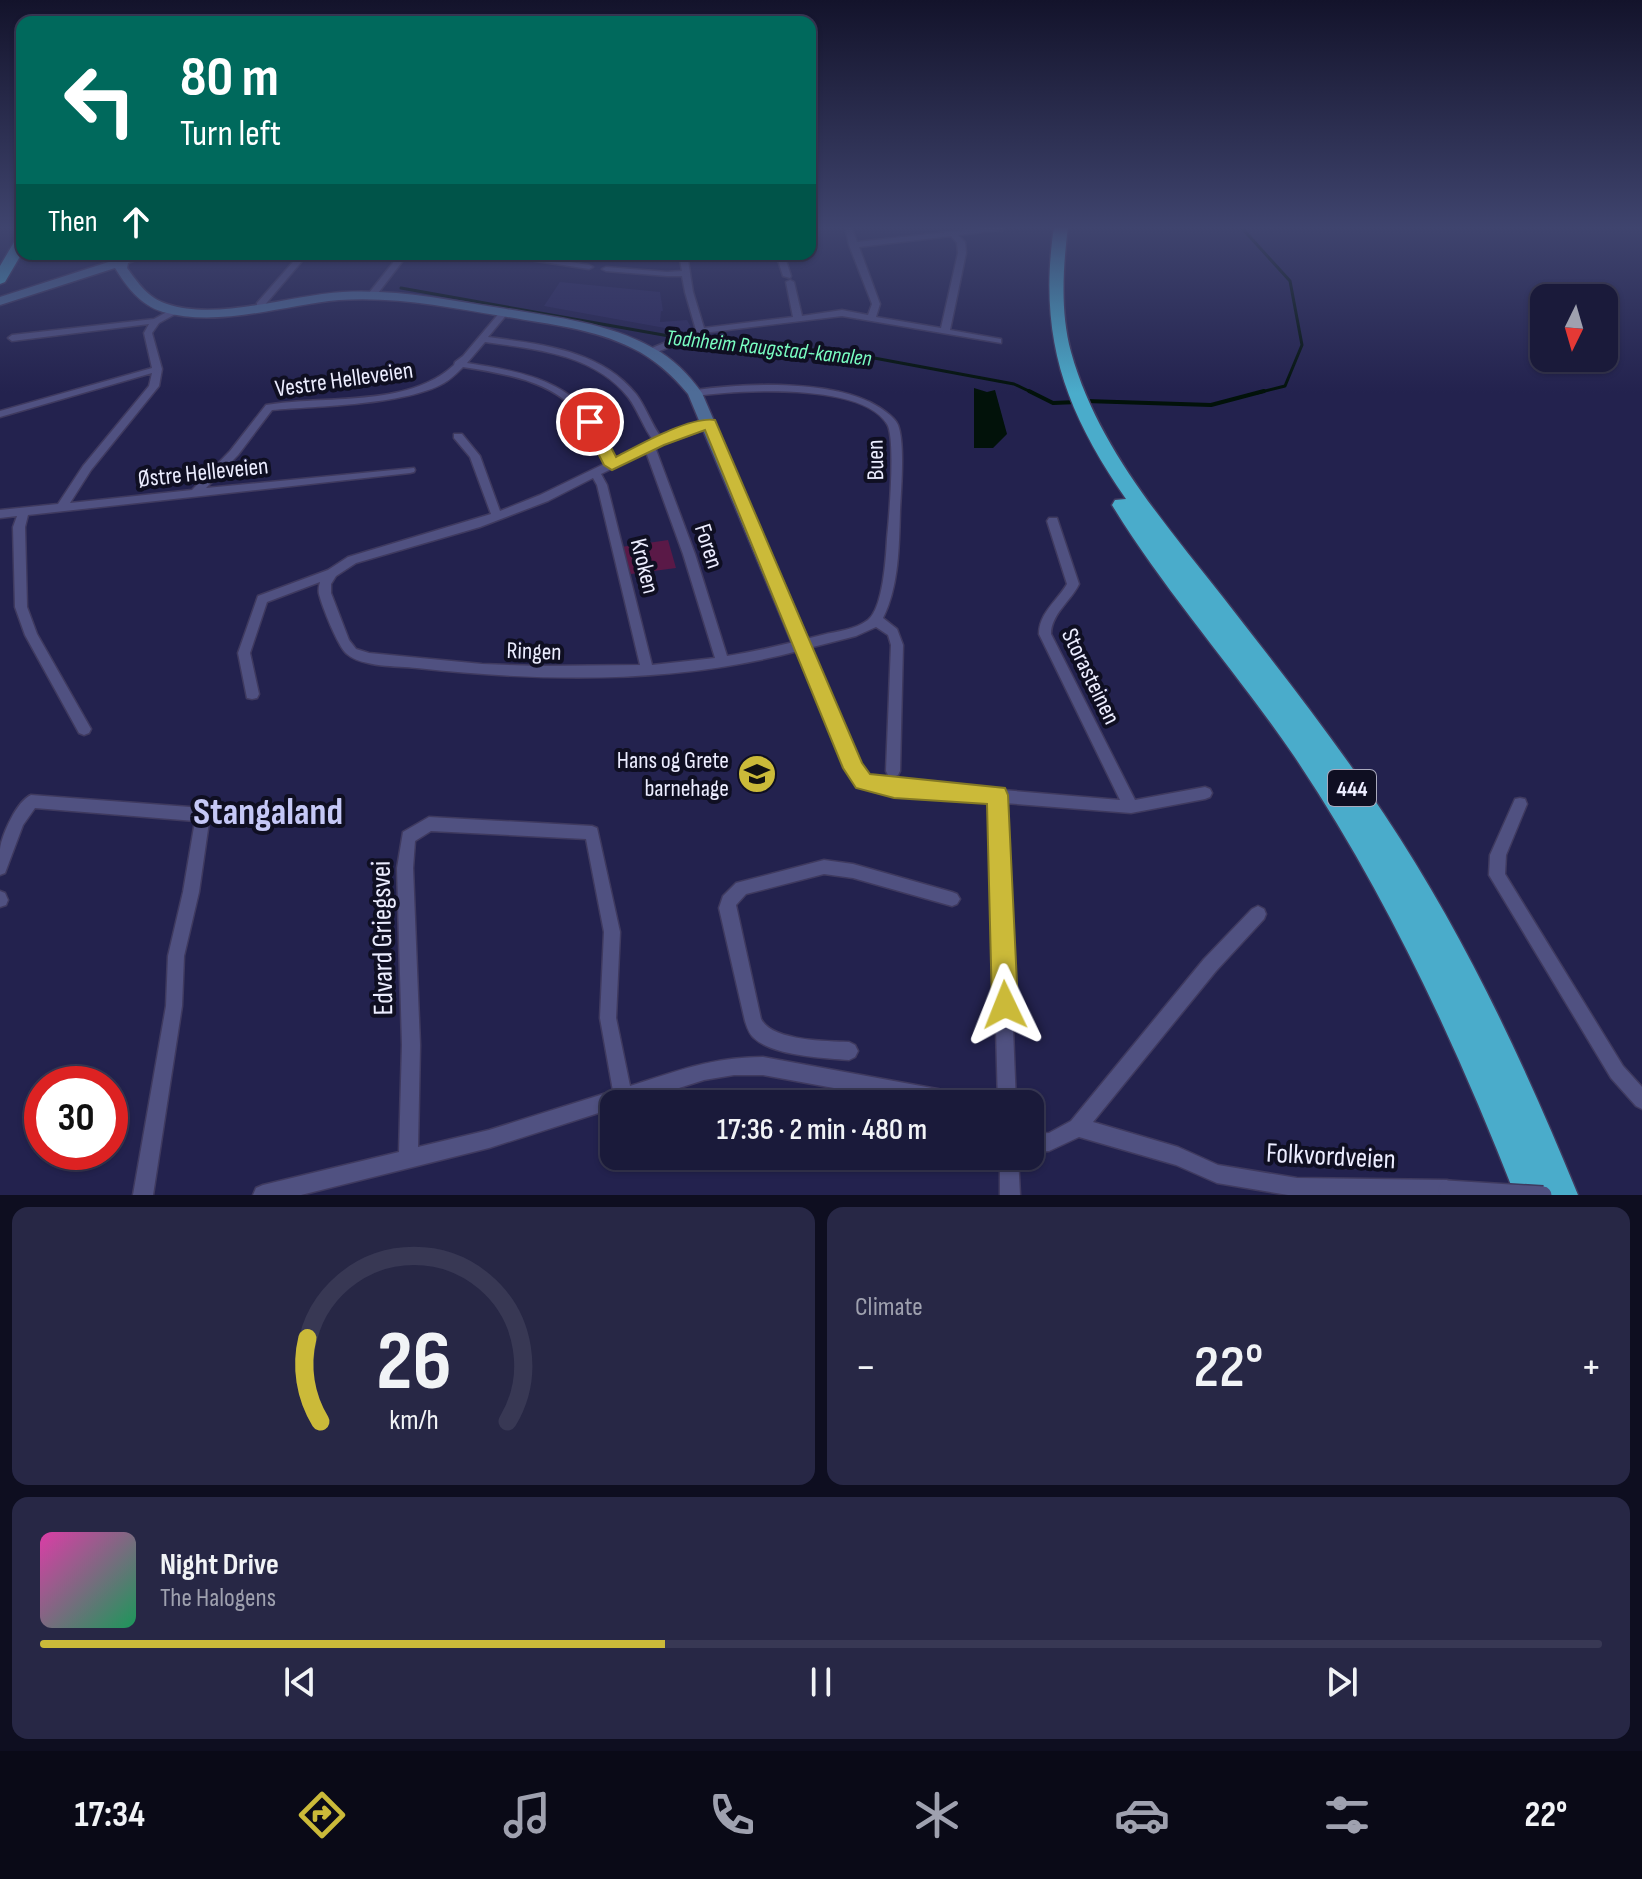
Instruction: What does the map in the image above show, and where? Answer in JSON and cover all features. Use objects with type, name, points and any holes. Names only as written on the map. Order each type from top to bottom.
[{"type":"highway","name":"444","points":[[1042,282],[1047,349],[1064,380],[1110,488],[1281,718],[1369,851],[1437,975],[1532,1195]]},
{"type":"highway","name":"444","points":[[1056,282],[1064,380]]},
{"type":"highway","name":"444","points":[[1084,428],[1319,739],[1377,827],[1437,929],[1480,1013],[1561,1195]]},
{"type":"street","points":[[0,300],[55,282]]},
{"type":"street","name":"Foren","points":[[132,282],[135,291],[143,298],[176,310],[208,311],[372,295],[417,298],[605,333],[650,352],[669,365],[695,393],[854,768],[863,782],[997,795]]},
{"type":"street","points":[[260,305],[280,282]]},
{"type":"street","points":[[372,295],[382,282]]},
{"type":"street","points":[[688,282],[701,331]]},
{"type":"street","points":[[790,282],[798,318]]},
{"type":"street","points":[[867,282],[876,304],[872,317]]},
{"type":"street","points":[[945,331],[956,282]]},
{"type":"street","points":[[12,338],[156,321],[176,310]]},
{"type":"street","name":"Vestre Helleveien","points":[[196,492],[234,453],[269,407],[417,389],[443,379],[504,313]]},
{"type":"street","points":[[650,352],[701,331],[842,313],[998,341]]},
{"type":"street","points":[[62,507],[87,468],[154,386],[157,369],[148,333],[156,321]]},
{"type":"street","name":"Foren","points":[[481,339],[556,352],[605,371],[632,395],[654,444],[722,661]]},
{"type":"street","points":[[458,364],[526,377],[561,394],[579,407],[590,422],[612,465]]},
{"type":"street","points":[[0,414],[157,369]]},
{"type":"street","name":"Buen","points":[[695,393],[726,389],[838,393],[862,401],[893,424],[898,457],[893,537],[886,602],[876,620]]},
{"type":"street","points":[[252,694],[244,653],[262,599],[332,573],[352,560],[497,516],[596,474],[654,444],[710,424]]},
{"type":"street","points":[[458,436],[475,456],[497,516]]},
{"type":"street","name":"Østre Helleveien","points":[[0,514],[410,470]]},
{"type":"street","name":"Kroken","points":[[596,474],[602,485],[622,561],[647,669]]},
{"type":"street","points":[[24,511],[19,527],[21,607],[31,635],[84,729]]},
{"type":"street","name":"Storasteinen","points":[[1053,521],[1073,584],[1070,592],[1046,620],[1045,634],[1131,807]]},
{"type":"street","name":"Ringen","points":[[332,573],[325,584],[325,593],[344,642],[352,652],[368,658],[488,671],[575,674],[722,661],[802,646]]},
{"type":"street","points":[[802,646],[864,627],[876,620],[893,632],[897,645],[893,771]]},
{"type":"street","points":[[1007,1090],[997,795],[1131,807],[1205,793]]},
{"type":"street","points":[[0,868],[17,822],[31,801],[203,815],[191,892],[176,956],[174,1006],[143,1195]]},
{"type":"street","points":[[1520,804],[1498,855],[1496,869],[1502,887],[1617,1072],[1642,1100]]},
{"type":"street","name":"Edvard Griegsvei","points":[[408,1158],[411,1045],[405,868],[408,837],[429,824],[592,833],[612,932],[608,1018],[622,1090]]},
{"type":"street","points":[[849,1051],[791,1043],[765,1037],[758,1031],[727,908],[729,901],[741,888],[824,867],[861,873],[952,899]]},
{"type":"street","points":[[1044,1143],[1057,1140],[1077,1127],[1193,986],[1258,914]]},
{"type":"street","points":[[647,1090],[704,1071],[734,1066],[763,1066],[894,1090]]},
{"type":"street","points":[[265,1195],[489,1139],[600,1105]]},
{"type":"street","name":"Folkvordveien","points":[[1077,1127],[1178,1156],[1217,1174],[1298,1191],[1400,1186],[1543,1195]]},
{"type":"street","points":[[1009,1170],[1010,1195]]},
{"type":"shaded area","points":[[560,282],[660,292],[663,311],[660,322],[687,320],[692,329],[687,332],[544,306]]},
{"type":"shaded area","points":[[974,388],[987,392],[995,390],[1007,434],[993,448],[974,448]]},
{"type":"shaded area","points":[[668,540],[676,568],[631,574],[621,547]]},
{"type":"waterway","name":"Todnheim Raugstad-kanalen","points":[[1257,393],[1285,386],[1302,345],[1290,282]]},
{"type":"waterway","name":"Todnheim Raugstad-kanalen","points":[[401,288],[697,341],[757,349],[831,350],[1014,384],[1033,393]]},
{"type":"waterway","name":"Todnheim Raugstad-kanalen","points":[[1029,391],[1033,393]]},
{"type":"waterway","name":"Todnheim Raugstad-kanalen","points":[[1086,401],[1211,405],[1264,391]]},
{"type":"waterway","name":"Todnheim Raugstad-kanalen","points":[[1033,393],[1053,403],[1077,402]]},
{"type":"place","name":"Hans og Grete barnehage","points":[[757,774]]},
{"type":"district","name":"Stangaland","points":[[268,811]]},
{"type":"route","points":[[590,422],[612,465],[659,441],[710,424],[753,533],[854,768],[863,782],[894,788],[997,795],[1005,1005]]}]
